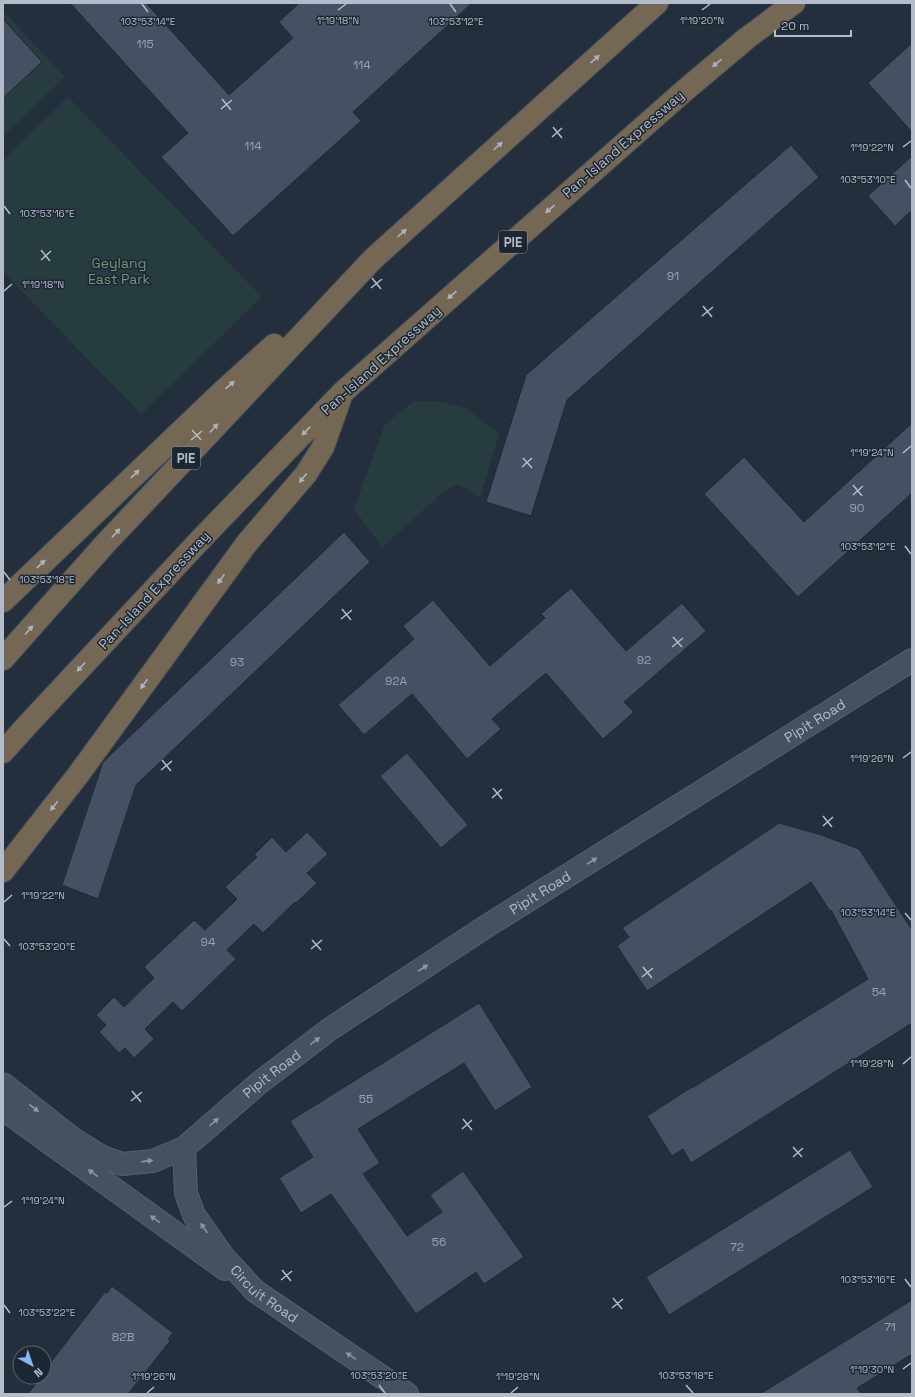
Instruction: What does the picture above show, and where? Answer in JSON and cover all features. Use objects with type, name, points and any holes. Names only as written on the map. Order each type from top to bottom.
[{"type":"highway","name":"PIE","points":[[3,659],[105,544],[373,259],[657,3]]},
{"type":"highway","name":"Pan-Island Expressway","points":[[3,752],[198,542],[342,392],[684,91],[747,38],[794,3]]},
{"type":"highway","points":[[3,601],[222,392],[373,259]]},
{"type":"highway","points":[[3,871],[78,775],[247,543],[306,474],[323,447],[342,392]]},
{"type":"street","name":"Pipit Road","points":[[3,1084],[73,1139],[100,1156],[122,1164],[153,1161],[184,1148],[259,1082],[330,1029],[490,924],[912,660]]},
{"type":"street","points":[[3,1109],[255,1291]]},
{"type":"street","name":"Circuit Road","points":[[184,1148],[186,1193],[194,1215],[222,1255],[255,1291],[407,1394]]},
{"type":"green space","points":[[3,11],[65,77],[3,136]]},
{"type":"green space","name":"Geylang East Park","points":[[68,97],[262,297],[141,414],[3,272],[3,160]]},
{"type":"green space","points":[[414,401],[442,402],[467,409],[499,434],[480,498],[458,484],[445,491],[382,547],[354,509],[385,424]]},
{"type":"building","points":[[70,3],[146,3],[229,95],[293,38],[279,22],[299,3],[472,3],[353,112],[361,121],[233,236],[161,157],[188,133]]},
{"type":"building","points":[[3,19],[42,62],[3,98]]},
{"type":"building","points":[[912,43],[912,132],[868,83]]},
{"type":"building","points":[[791,145],[819,177],[567,400],[531,516],[486,502],[526,375]]},
{"type":"building","points":[[912,156],[912,210],[895,226],[868,196]]},
{"type":"building","points":[[912,423],[912,493],[798,597],[704,494],[744,457],[804,522]]},
{"type":"building","points":[[344,532],[370,562],[136,785],[98,899],[62,885],[103,762]]},
{"type":"building","points":[[571,588],[626,651],[682,603],[706,631],[624,702],[634,712],[603,739],[546,673],[492,719],[501,729],[467,759],[412,694],[364,735],[338,705],[414,639],[403,626],[433,600],[490,666],[545,618],[541,614]]},
{"type":"building","points":[[407,753],[468,825],[441,848],[380,776]]},
{"type":"building","points":[[779,823],[821,835],[859,849],[912,930],[912,1023],[691,1163],[683,1149],[672,1156],[647,1116],[868,979],[831,910],[830,911],[811,882],[647,991],[617,946],[629,937],[622,928]]},
{"type":"building","points":[[307,832],[328,854],[307,873],[317,883],[263,933],[254,924],[227,950],[236,959],[203,991],[182,1011],[173,1002],[145,1029],[154,1039],[134,1058],[125,1048],[119,1053],[99,1032],[106,1025],[96,1015],[114,997],[124,1007],[154,978],[144,967],[194,920],[205,930],[237,899],[225,887],[257,857],[254,855],[272,837],[286,852]]},
{"type":"building","points":[[479,1003],[532,1087],[495,1111],[464,1063],[358,1129],[380,1163],[363,1174],[407,1236],[442,1212],[430,1195],[463,1171],[524,1257],[484,1284],[476,1272],[416,1314],[331,1194],[301,1213],[279,1178],[313,1157],[290,1121]]},
{"type":"building","points":[[850,1150],[873,1187],[669,1315],[646,1277]]},
{"type":"building","points":[[112,1286],[173,1333],[168,1339],[170,1341],[128,1394],[28,1394],[35,1385],[52,1385],[52,1361],[105,1292],[107,1293]]},
{"type":"building","points":[[912,1300],[912,1354],[857,1388],[861,1394],[760,1394]]}]
